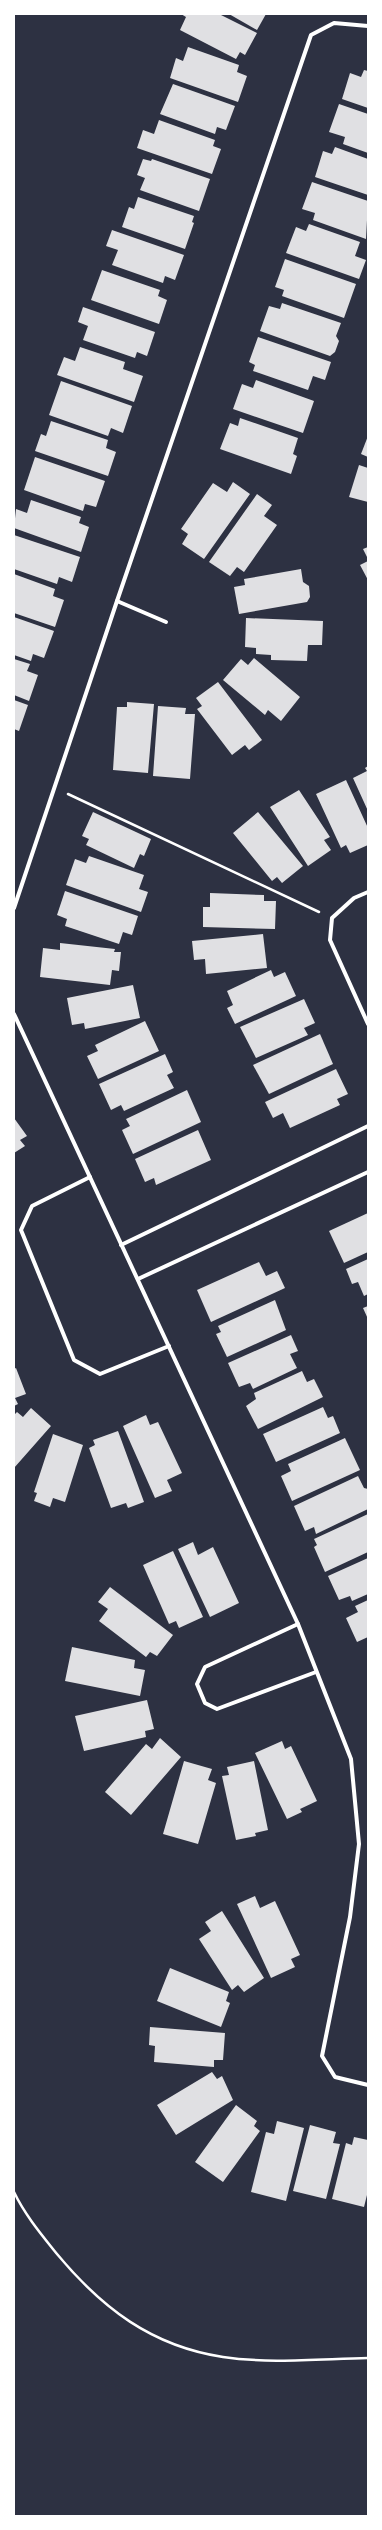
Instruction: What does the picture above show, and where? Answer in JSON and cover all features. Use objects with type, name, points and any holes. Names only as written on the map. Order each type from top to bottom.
[{"type":"street","points":[[14,908],[53,788],[311,35],[334,23],[368,26]]},
{"type":"street","points":[[117,601],[166,622]]},
{"type":"street","points":[[368,892],[354,898],[332,918],[330,940],[368,1024]]},
{"type":"street","points":[[14,1014],[298,1624],[351,1759],[359,1844],[350,1917],[322,2056],[335,2077],[368,2085]]},
{"type":"street","points":[[121,1245],[368,1126]]},
{"type":"street","points":[[138,1279],[368,1172]]},
{"type":"street","points":[[90,1177],[32,1206],[21,1230],[74,1360],[100,1374],[169,1346]]},
{"type":"street","points":[[298,1624],[205,1667],[197,1684],[205,1703],[217,1710],[316,1672]]},
{"type":"path","points":[[53,788],[332,918]]},
{"type":"path","points":[[14,2192],[40,2233],[83,2285],[112,2310],[152,2334],[190,2349],[223,2357],[256,2359],[368,2358]]},
{"type":"building","points":[[181,14],[219,14],[257,33],[245,55],[240,52],[236,59],[180,30],[186,17]]},
{"type":"building","points":[[229,14],[266,14],[257,30]]},
{"type":"building","points":[[188,47],[239,65],[237,72],[247,76],[238,102],[170,78],[176,58],[183,61]]},
{"type":"building","points":[[364,70],[368,71],[368,108],[342,99],[350,73],[361,77]]},
{"type":"building","points":[[173,84],[235,106],[226,130],[217,127],[215,134],[160,114]]},
{"type":"building","points":[[339,104],[368,114],[368,153],[343,144],[345,137],[329,132]]},
{"type":"building","points":[[159,120],[215,140],[213,146],[221,149],[212,174],[137,148],[143,130],[154,134]]},
{"type":"building","points":[[335,147],[368,159],[368,195],[315,177],[323,151],[332,154]]},
{"type":"building","points":[[143,159],[151,161],[152,159],[210,179],[199,211],[140,190],[145,178],[137,175]]},
{"type":"building","points":[[312,182],[368,201],[366,239],[313,220],[315,213],[302,209]]},
{"type":"building","points":[[138,197],[194,216],[192,222],[194,223],[185,249],[122,227],[129,207],[134,209]]},
{"type":"building","points":[[309,224],[360,242],[355,256],[366,260],[359,279],[286,253],[296,227],[306,231]]},
{"type":"building","points":[[112,230],[184,255],[175,280],[165,276],[163,283],[112,265],[118,250],[106,246]]},
{"type":"building","points":[[285,259],[356,284],[344,318],[282,296],[284,290],[275,287]]},
{"type":"building","points":[[102,270],[160,290],[158,296],[167,300],[159,324],[91,300]]},
{"type":"building","points":[[282,303],[341,323],[336,336],[339,341],[335,352],[330,356],[260,331],[269,306],[280,309]]},
{"type":"building","points":[[83,307],[155,332],[147,356],[137,352],[135,358],[83,340],[88,326],[78,322]]},
{"type":"building","points":[[258,337],[331,362],[325,380],[313,376],[308,390],[253,371],[255,365],[249,362]]},
{"type":"building","points":[[80,347],[125,362],[123,369],[143,376],[134,402],[57,375],[64,357],[75,361]]},
{"type":"building","points":[[256,380],[314,401],[303,433],[233,409],[242,384],[253,388]]},
{"type":"building","points":[[61,381],[132,406],[123,433],[111,428],[108,436],[49,415]]},
{"type":"building","points":[[240,418],[298,438],[293,454],[297,456],[291,474],[220,449],[230,423],[238,426]]},
{"type":"building","points":[[51,421],[108,440],[106,448],[116,452],[108,476],[35,451],[41,434],[46,436]]},
{"type":"building","points":[[368,436],[368,457],[361,454]]},
{"type":"building","points":[[35,457],[105,481],[96,507],[85,504],[83,511],[24,490]]},
{"type":"building","points":[[359,465],[368,468],[368,502],[349,497]]},
{"type":"building","points":[[233,482],[250,494],[204,559],[182,544],[188,534],[181,529],[213,483],[227,492]]},
{"type":"building","points":[[257,494],[272,505],[264,516],[277,525],[244,572],[237,567],[230,576],[209,562]]},
{"type":"building","points":[[31,500],[81,517],[79,523],[89,527],[81,552],[14,528],[16,509],[27,513]]},
{"type":"building","points":[[14,535],[80,557],[72,582],[59,577],[57,584],[14,569]]},
{"type":"building","points":[[368,547],[368,559],[363,549]]},
{"type":"building","points":[[368,561],[368,580],[360,565]]},
{"type":"building","points":[[301,569],[303,582],[309,586],[310,597],[307,602],[239,614],[234,587],[245,585],[244,579]]},
{"type":"building","points":[[14,574],[55,589],[53,596],[64,600],[55,627],[14,613]]},
{"type":"building","points":[[14,617],[54,631],[44,658],[33,654],[31,661],[14,655]]},
{"type":"building","points":[[246,618],[323,621],[322,645],[308,645],[307,661],[271,660],[271,655],[256,654],[256,648],[245,647]]},
{"type":"building","points":[[254,658],[300,697],[281,721],[268,710],[265,715],[223,680],[241,659],[248,665]]},
{"type":"building","points":[[14,659],[30,664],[27,671],[38,675],[29,701],[14,695]]},
{"type":"building","points":[[218,682],[262,740],[249,750],[245,745],[232,755],[197,709],[202,706],[196,698]]},
{"type":"building","points":[[14,700],[28,705],[19,731],[14,729]]},
{"type":"building","points":[[127,702],[154,704],[148,773],[113,770],[117,707],[127,707]]},
{"type":"building","points":[[158,706],[186,708],[185,714],[195,714],[190,779],[153,776]]},
{"type":"building","points":[[368,766],[368,811],[353,778],[367,771],[365,768]]},
{"type":"building","points":[[346,780],[368,828],[368,845],[350,853],[346,845],[341,848],[316,794]]},
{"type":"building","points":[[299,790],[330,837],[324,840],[331,850],[308,866],[270,807]]},
{"type":"building","points":[[93,812],[151,839],[144,856],[140,854],[134,868],[86,845],[89,839],[82,836]]},
{"type":"building","points":[[258,812],[303,866],[282,883],[277,877],[272,881],[233,833]]},
{"type":"building","points":[[89,856],[144,875],[139,889],[148,892],[141,912],[66,885],[75,859],[86,863]]},
{"type":"building","points":[[65,891],[138,916],[132,935],[123,932],[119,944],[65,926],[67,919],[57,915]]},
{"type":"building","points":[[210,893],[264,895],[264,901],[276,901],[275,929],[203,927],[203,907],[210,907]]},
{"type":"building","points":[[263,934],[267,968],[206,974],[205,959],[194,960],[192,941]]},
{"type":"building","points":[[60,943],[115,949],[114,952],[121,952],[119,971],[112,970],[110,985],[40,977],[43,948],[60,950]]},
{"type":"building","points":[[271,970],[274,977],[285,972],[296,996],[235,1024],[227,1008],[233,1005],[227,991]]},
{"type":"building","points":[[133,985],[140,1018],[85,1029],[84,1023],[72,1025],[67,998]]},
{"type":"building","points":[[304,999],[315,1023],[304,1028],[308,1035],[256,1058],[240,1027]]},
{"type":"building","points":[[145,1021],[159,1051],[98,1079],[87,1056],[98,1051],[95,1045]]},
{"type":"building","points":[[320,1034],[333,1064],[269,1094],[253,1065]]},
{"type":"building","points":[[165,1054],[173,1072],[167,1075],[174,1088],[124,1111],[121,1105],[111,1110],[99,1084]]},
{"type":"building","points":[[336,1069],[348,1094],[337,1099],[340,1105],[290,1128],[283,1113],[273,1118],[265,1102]]},
{"type":"building","points":[[187,1090],[201,1122],[133,1154],[122,1130],[130,1126],[126,1119]]},
{"type":"building","points":[[14,1118],[27,1136],[20,1140],[25,1146],[14,1153]]},
{"type":"building","points":[[198,1130],[211,1160],[156,1185],[154,1178],[145,1182],[135,1159]]},
{"type":"building","points":[[368,1213],[368,1252],[344,1263],[329,1231]]},
{"type":"building","points":[[368,1259],[368,1294],[364,1296],[358,1282],[352,1284],[346,1269]]},
{"type":"building","points":[[259,1262],[266,1276],[277,1271],[285,1288],[211,1322],[197,1290]]},
{"type":"building","points":[[275,1300],[286,1330],[227,1357],[216,1334],[221,1332],[218,1326]]},
{"type":"building","points":[[368,1306],[368,1319],[363,1308]]},
{"type":"building","points":[[291,1335],[298,1351],[290,1354],[297,1368],[253,1389],[250,1383],[239,1387],[228,1363]]},
{"type":"building","points":[[16,1368],[26,1394],[15,1398],[18,1404],[14,1406],[14,1369]]},
{"type":"building","points":[[302,1371],[307,1382],[314,1379],[323,1397],[258,1429],[246,1406],[256,1399],[254,1393]]},
{"type":"building","points":[[323,1407],[328,1418],[333,1416],[340,1433],[276,1462],[263,1434]]},
{"type":"building","points":[[31,1408],[51,1426],[14,1468],[14,1415],[17,1412],[23,1417]]},
{"type":"building","points":[[146,1415],[150,1425],[158,1422],[182,1473],[167,1480],[172,1491],[155,1498],[123,1426]]},
{"type":"building","points":[[118,1431],[144,1502],[128,1508],[126,1503],[111,1508],[89,1448],[95,1445],[93,1440]]},
{"type":"building","points":[[53,1434],[83,1445],[65,1502],[53,1498],[50,1507],[34,1501],[37,1493],[34,1492]]},
{"type":"building","points":[[345,1438],[360,1470],[292,1501],[281,1476],[291,1471],[288,1464]]},
{"type":"building","points":[[358,1476],[364,1488],[368,1489],[368,1509],[316,1534],[314,1527],[305,1531],[294,1506]]},
{"type":"building","points":[[368,1514],[368,1552],[325,1572],[314,1547],[317,1545],[314,1539]]},
{"type":"building","points":[[193,1542],[198,1555],[213,1547],[239,1603],[210,1617],[178,1549]]},
{"type":"building","points":[[173,1551],[203,1617],[179,1628],[176,1621],[169,1624],[143,1565]]},
{"type":"building","points":[[368,1558],[368,1594],[352,1601],[350,1596],[339,1600],[328,1576]]},
{"type":"building","points":[[110,1587],[173,1635],[157,1656],[150,1652],[146,1657],[99,1621],[108,1609],[98,1602]]},
{"type":"building","points":[[368,1600],[368,1637],[357,1642],[346,1618],[358,1612],[355,1606]]},
{"type":"building","points":[[72,1647],[135,1660],[134,1668],[145,1670],[140,1696],[65,1681]]},
{"type":"building","points":[[147,1700],[154,1729],[145,1731],[146,1737],[84,1751],[75,1716]]},
{"type":"building","points":[[160,1738],[181,1757],[131,1815],[105,1792],[146,1744],[152,1749]]},
{"type":"building","points":[[282,1741],[285,1749],[291,1746],[317,1801],[300,1809],[302,1812],[287,1819],[255,1753]]},
{"type":"building","points":[[184,1761],[212,1769],[208,1780],[216,1783],[198,1844],[163,1834]]},
{"type":"building","points":[[254,1761],[268,1830],[255,1833],[256,1836],[236,1840],[222,1776],[229,1775],[227,1767]]},
{"type":"building","points":[[255,1896],[260,1908],[275,1901],[300,1955],[291,1959],[295,1967],[271,1978],[237,1904]]},
{"type":"building","points":[[222,1911],[264,1978],[244,1992],[238,1985],[232,1990],[199,1939],[211,1931],[205,1922]]},
{"type":"building","points":[[170,1968],[229,1992],[226,2001],[230,2003],[221,2027],[157,2001]]},
{"type":"building","points":[[150,2027],[225,2033],[223,2060],[214,2060],[214,2067],[154,2062],[155,2046],[149,2045]]},
{"type":"building","points":[[212,2072],[217,2079],[222,2076],[233,2100],[176,2135],[157,2105]]},
{"type":"building","points":[[236,2105],[257,2121],[254,2126],[260,2131],[223,2182],[195,2162]]},
{"type":"building","points":[[277,2121],[304,2128],[286,2201],[251,2192],[266,2132],[274,2134]]},
{"type":"building","points":[[310,2125],[336,2132],[333,2143],[340,2144],[326,2199],[293,2191]]},
{"type":"building","points":[[354,2137],[368,2140],[368,2191],[364,2207],[332,2199],[346,2143],[352,2145]]}]
